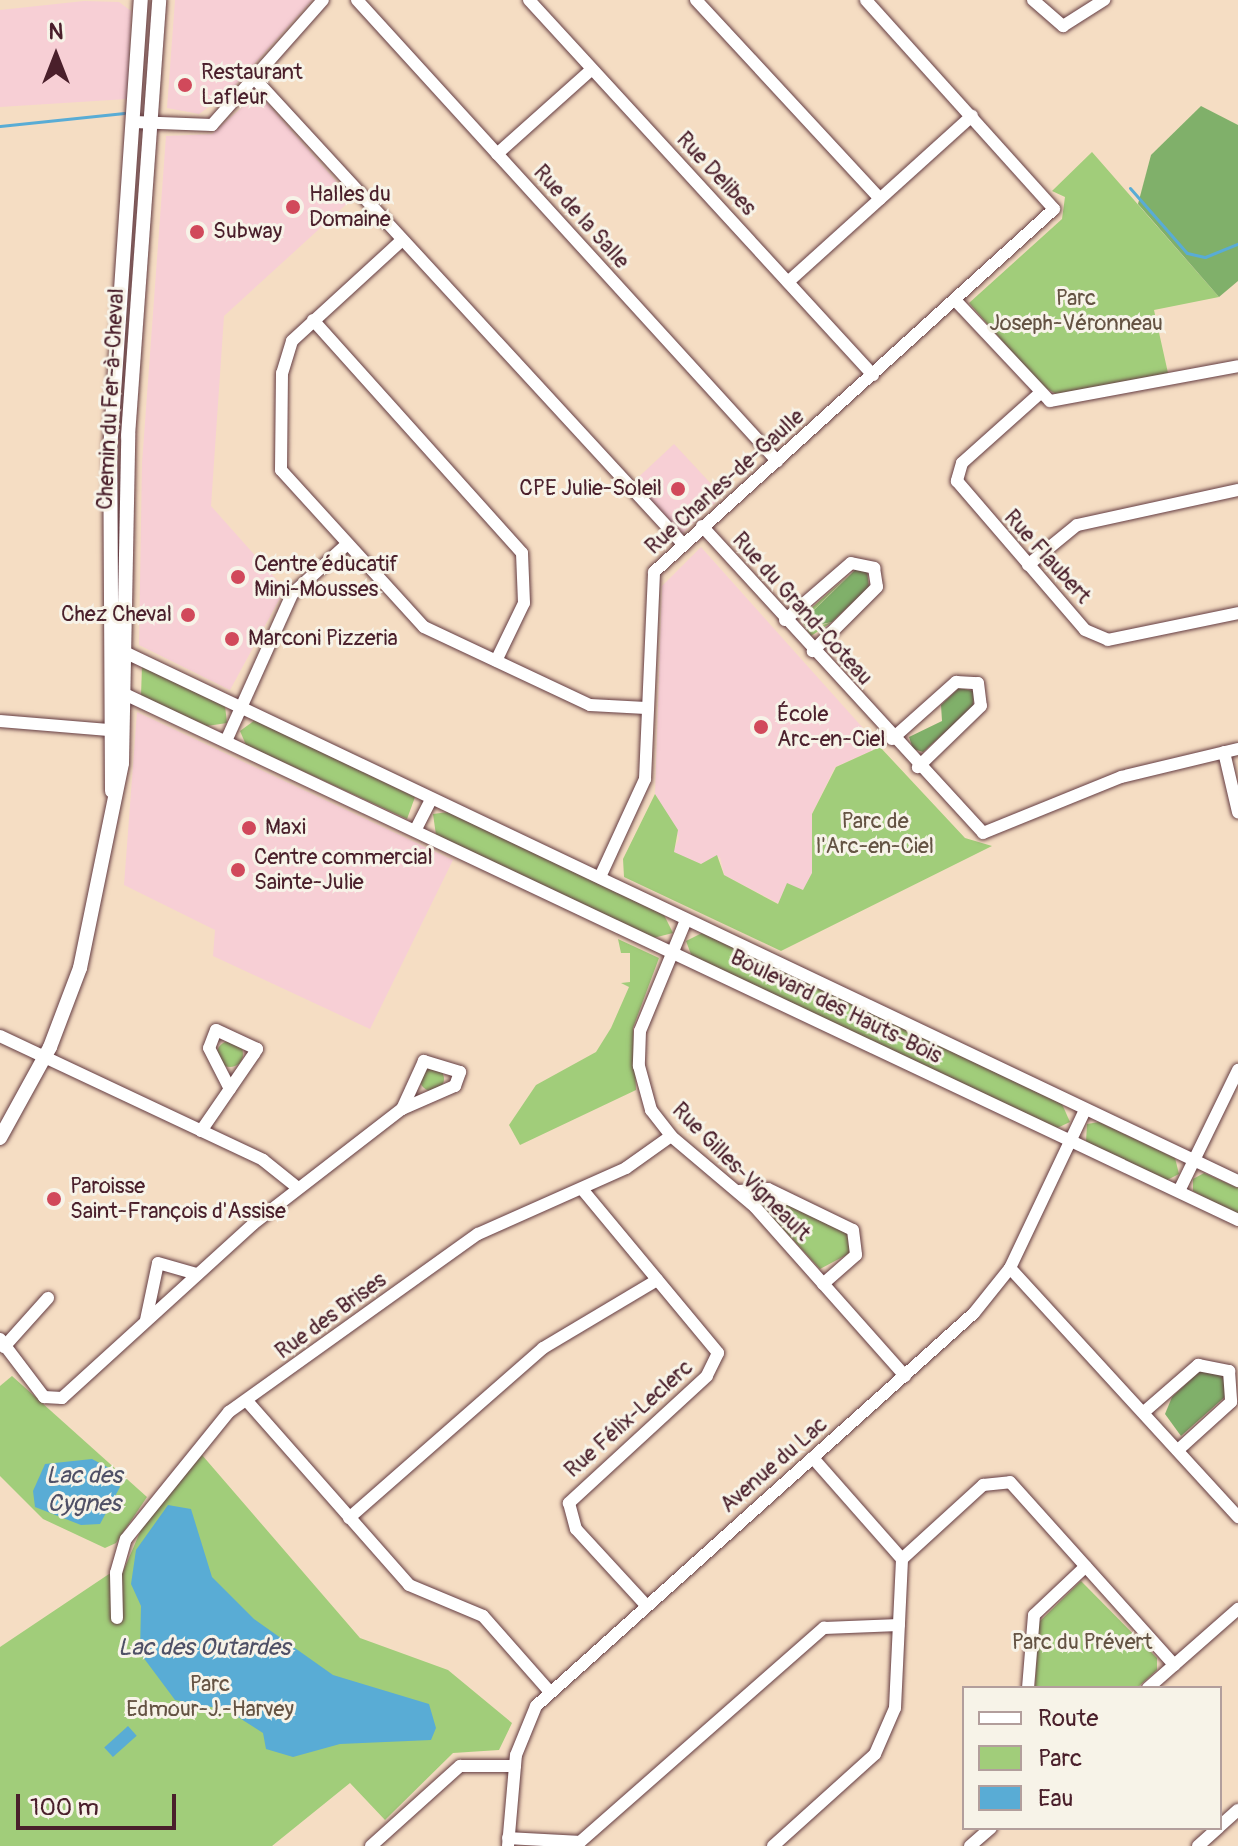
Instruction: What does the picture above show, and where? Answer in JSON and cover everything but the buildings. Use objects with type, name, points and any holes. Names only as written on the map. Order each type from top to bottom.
[{"type":"street","name":"Chemin du Fer-à-Cheval","points":[[113,799],[107,646],[110,449],[141,0]]},
{"type":"street","name":"Chemin du Fer-à-Cheval","points":[[0,1138],[45,1058],[93,927],[124,731],[127,453],[159,0]]},
{"type":"street","points":[[134,122],[212,125],[323,0]]},
{"type":"street","name":"Rue de la Salle","points":[[357,0],[777,461]]},
{"type":"street","name":"Rue Delibes","points":[[529,0],[873,375]]},
{"type":"street","points":[[696,0],[880,199]]},
{"type":"street","points":[[788,282],[972,116],[866,0]]},
{"type":"street","points":[[1033,0],[1068,26],[1104,0]]},
{"type":"street","points":[[497,154],[592,69]]},
{"type":"street","points":[[255,79],[683,544]]},
{"type":"street","name":"Rue Charles-de-Gaulle","points":[[600,877],[644,783],[650,583],[702,526],[956,301],[1054,209],[972,116]]},
{"type":"street","points":[[132,145],[138,192],[146,198]]},
{"type":"street","points":[[401,241],[313,320],[284,359],[277,454],[285,476],[416,622],[590,705],[646,708]]},
{"type":"street","points":[[956,301],[1038,395],[1070,401],[1238,366]]},
{"type":"street","points":[[313,320],[522,553],[524,603],[496,661]]},
{"type":"street","name":"Rue Flaubert","points":[[1038,395],[965,459],[957,476],[961,491],[1028,565],[1102,639],[1238,613]]},
{"type":"street","points":[[1028,565],[1077,525],[1238,490]]},
{"type":"street","name":"Rue du Grand-Coteau","points":[[702,526],[971,826],[989,834],[1088,788],[1238,749]]},
{"type":"street","points":[[226,741],[292,594],[346,545]]},
{"type":"street","points":[[785,620],[851,563],[874,568],[877,587],[813,651]]},
{"type":"street","name":"Boulevard des Hauts-Bois","points":[[107,646],[240,706],[1238,1181]]},
{"type":"street","points":[[892,739],[960,680],[978,683],[981,706],[918,767]]},
{"type":"street","name":"Boulevard des Hauts-Bois","points":[[108,686],[1238,1220]]},
{"type":"street","points":[[0,721],[124,731]]},
{"type":"street","points":[[1224,752],[1238,812]]},
{"type":"street","points":[[416,829],[431,799]]},
{"type":"street","name":"Rue Gilles-Vigneault","points":[[686,920],[645,1012],[638,1055],[649,1106],[671,1136],[739,1191],[905,1376]]},
{"type":"street","points":[[201,1131],[230,1089],[257,1047],[216,1030],[209,1048],[230,1089]]},
{"type":"street","points":[[0,1036],[279,1169],[298,1188]]},
{"type":"street","points":[[48,1298],[2,1343],[27,1380],[54,1400],[298,1188],[402,1109],[452,1088],[460,1072],[424,1061],[402,1109]]},
{"type":"street","points":[[1179,1191],[1238,1070]]},
{"type":"street","name":"Avenue du Lac","points":[[508,1842],[515,1766],[525,1723],[550,1692],[974,1313],[1010,1268],[1085,1110]]},
{"type":"street","name":"Rue des Brises","points":[[117,1618],[116,1573],[129,1534],[224,1416],[469,1240],[582,1189],[671,1136]]},
{"type":"street","name":"Rue Félix-Leclerc","points":[[582,1189],[716,1347],[718,1362],[569,1507],[576,1529],[646,1605]]},
{"type":"street","points":[[739,1191],[768,1189],[853,1230],[856,1255],[823,1284]]},
{"type":"street","points":[[146,1320],[158,1263],[197,1274]]},
{"type":"street","points":[[1010,1268],[1238,1517]]},
{"type":"street","points":[[349,1518],[543,1348],[657,1280]]},
{"type":"street","points":[[1144,1412],[1198,1365],[1229,1371],[1231,1402],[1178,1450]]},
{"type":"street","points":[[247,1401],[409,1585],[490,1622],[550,1692]]},
{"type":"street","points":[[773,1846],[884,1742],[895,1708],[902,1559],[813,1458]]},
{"type":"street","points":[[902,1559],[983,1485],[1002,1480],[1015,1485],[1174,1665]]},
{"type":"street","points":[[1028,1686],[1033,1618],[1086,1566]]},
{"type":"street","points":[[1150,1686],[1238,1609]]},
{"type":"street","points":[[508,1842],[580,1842],[824,1628],[899,1625]]},
{"type":"street","points":[[371,1846],[460,1766],[515,1766]]},
{"type":"street","points":[[1222,1824],[1238,1810]]},
{"type":"street","points":[[970,1846],[989,1830]]},
{"type":"street","points":[[1198,1846],[1216,1830]]},
{"type":"shaded area","points":[[175,0],[312,0],[230,91],[199,114],[167,108]]},
{"type":"shaded area","points":[[84,1],[119,2],[131,11],[127,99],[0,107],[0,10]]},
{"type":"shaded area","points":[[264,100],[352,199],[224,316],[211,506],[285,589],[230,690],[139,645],[142,463],[166,136],[212,134],[249,101]]},
{"type":"shaded area","name":"CPE Julie-Soleil","points":[[674,444],[722,496],[682,533],[634,482]]},
{"type":"shaded area","name":"École Arc-en-Ciel","points":[[701,547],[880,747],[835,767],[812,814],[813,873],[793,911],[724,875],[720,857],[701,864],[673,852],[679,838],[655,794],[662,586]]},
{"type":"shaded area","points":[[137,712],[453,860],[370,1029],[213,956],[215,930],[124,885]]},
{"type":"green space","points":[[1201,106],[1238,125],[1238,281],[1219,297],[1138,204],[1151,155]]},
{"type":"green space","name":"Parc Joseph-Véronneau","points":[[1092,152],[1219,297],[1154,310],[1168,373],[1058,395],[1042,386],[969,303],[1062,219],[1065,197],[1052,191]]},
{"type":"green space","points":[[855,570],[867,571],[869,587],[832,622],[808,627],[808,616]]},
{"type":"green space","points":[[849,575],[808,616],[815,627],[832,622],[811,636],[800,618]]},
{"type":"green space","points":[[142,666],[225,706],[227,723],[207,726],[141,696]]},
{"type":"green space","points":[[959,688],[974,691],[973,707],[923,752],[913,749],[909,737],[942,721],[941,705]]},
{"type":"green space","points":[[255,720],[415,797],[407,819],[246,745],[240,731]]},
{"type":"green space","name":"Parc de l'Arc-en-Ciel","points":[[880,747],[965,838],[992,846],[781,951],[624,877],[623,859],[655,794],[678,830],[674,852],[701,864],[717,855],[724,875],[778,904],[787,883],[803,890],[812,873],[812,814],[836,767]]},
{"type":"green space","points":[[448,812],[664,915],[673,933],[653,938],[436,835],[433,814]]},
{"type":"green space","points":[[702,933],[1062,1104],[1070,1122],[1055,1129],[692,957],[686,941]]},
{"type":"green space","points":[[618,939],[659,958],[633,1028],[636,1090],[520,1145],[509,1125],[536,1085],[596,1052],[611,1028],[629,987],[621,983],[630,982],[630,953],[621,953]]},
{"type":"green space","points":[[230,1041],[239,1045],[243,1054],[239,1063],[230,1067],[221,1063],[217,1054],[221,1045]]},
{"type":"green space","points":[[432,1067],[441,1070],[444,1079],[441,1088],[432,1091],[423,1088],[420,1079],[423,1070]]},
{"type":"green space","points":[[1099,1122],[1175,1158],[1179,1174],[1165,1181],[1086,1142],[1087,1124]]},
{"type":"green space","points":[[1204,1173],[1238,1188],[1238,1216],[1193,1191],[1193,1179]]},
{"type":"green space","points":[[770,1196],[847,1232],[850,1253],[820,1269],[761,1205]]},
{"type":"green space","points":[[1216,1369],[1226,1378],[1227,1395],[1181,1436],[1165,1414],[1172,1397],[1199,1372]]},
{"type":"green space","points":[[12,1376],[147,1497],[116,1543],[105,1548],[43,1519],[0,1476],[0,1386]]},
{"type":"green space","name":"Parc Edmour-J.-Harvey","points":[[202,1455],[360,1638],[448,1670],[512,1723],[499,1750],[453,1753],[385,1820],[350,1783],[272,1846],[0,1846],[0,1647],[109,1574],[122,1574],[143,1525]]},
{"type":"green space","name":"Parc du Prévert","points":[[1081,1581],[1157,1658],[1157,1670],[1139,1686],[1035,1686],[1039,1622]]},
{"type":"water","name":"Lac des Cygnes","points":[[92,1459],[111,1469],[120,1487],[100,1524],[81,1525],[35,1507],[33,1491],[45,1464]]},
{"type":"water","name":"Lac des Outardes","points":[[168,1505],[191,1509],[212,1577],[254,1619],[333,1675],[429,1704],[436,1728],[431,1740],[340,1744],[293,1757],[266,1749],[263,1733],[227,1710],[175,1700],[140,1653],[141,1606],[131,1584],[136,1550]]},
{"type":"water","points":[[128,1726],[137,1736],[113,1757],[104,1747]]},
{"type":"waterway","points":[[0,126],[124,113]]},
{"type":"waterway","points":[[1130,188],[1187,253],[1205,257],[1238,244]]},
{"type":"place","name":"Restaurant Lafleur","points":[[185,85]]},
{"type":"place","name":"Halles du Domaine","points":[[293,207]]},
{"type":"place","name":"Subway","points":[[197,232]]},
{"type":"place","name":"CPE Julie-Soleil","points":[[678,489]]},
{"type":"place","name":"Centre éducatif Mini-Mousses","points":[[238,577]]},
{"type":"place","name":"Chez Cheval","points":[[188,615]]},
{"type":"place","name":"Marconi Pizzeria","points":[[232,639]]},
{"type":"place","name":"École Arc-en-Ciel","points":[[761,727]]},
{"type":"place","name":"Maxi","points":[[249,828]]},
{"type":"place","name":"Centre commercial Sainte-Julie","points":[[238,870]]},
{"type":"place","name":"Paroisse Saint-François d'Assise","points":[[54,1199]]}]
